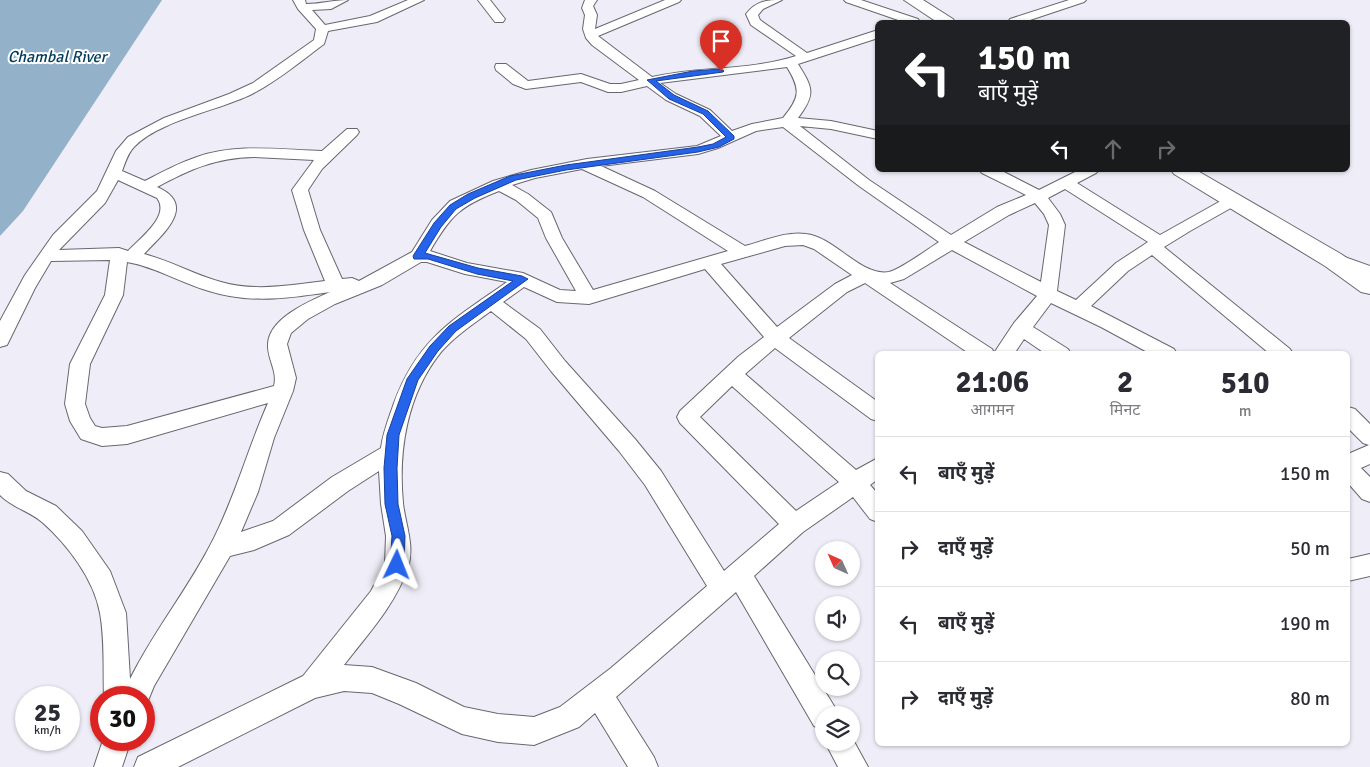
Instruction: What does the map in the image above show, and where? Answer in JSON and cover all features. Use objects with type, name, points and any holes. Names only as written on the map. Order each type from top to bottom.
[{"type":"street","points":[[301,4],[327,7],[342,0]]},
{"type":"street","points":[[0,340],[22,294],[46,256],[61,237],[103,195],[122,155],[132,141],[152,129],[235,97],[259,85],[292,62],[321,35],[373,19],[418,0]]},
{"type":"street","points":[[484,0],[499,19]]},
{"type":"street","points":[[591,0],[588,4],[591,15],[587,27],[590,34],[617,58],[671,97],[705,113],[731,138]]},
{"type":"street","points":[[590,34],[675,0]]},
{"type":"street","points":[[776,0],[760,7],[752,14],[755,22],[806,58]]},
{"type":"street","points":[[850,0],[909,20]]},
{"type":"street","points":[[912,0],[944,20]]},
{"type":"street","points":[[1020,20],[1080,0]]},
{"type":"street","points":[[301,4],[321,35]]},
{"type":"street","points":[[875,26],[869,21],[869,18],[882,10]]},
{"type":"street","points":[[501,67],[526,85],[581,78],[608,88],[621,88],[650,80],[693,73],[769,66],[791,62],[875,35]]},
{"type":"street","points":[[787,123],[803,102],[806,93],[804,82],[791,62]]},
{"type":"street","points":[[787,123],[864,183],[950,242],[1161,351]]},
{"type":"street","points":[[418,256],[437,225],[453,207],[513,178],[587,165],[698,150],[716,146],[752,128],[787,123],[826,123],[875,134]]},
{"type":"street","points":[[336,285],[312,230],[300,190],[304,180],[352,132]]},
{"type":"street","points":[[145,186],[192,164],[226,154],[257,153],[326,156]]},
{"type":"street","points":[[587,165],[649,194],[744,253]]},
{"type":"street","points":[[991,172],[1038,195],[1054,216],[1057,226],[1048,294],[1005,351]]},
{"type":"street","points":[[795,525],[686,417],[746,360],[841,288],[866,275],[887,278],[898,275],[1003,211],[1066,183],[1085,172]]},
{"type":"street","points":[[1184,172],[1333,260],[1370,286]]},
{"type":"street","points":[[115,173],[163,195],[170,208],[166,218],[126,256],[114,295],[80,364],[74,404],[80,421],[88,433],[102,437],[127,435],[283,391]]},
{"type":"street","points":[[1066,183],[1157,244],[1280,351]]},
{"type":"street","points":[[498,184],[522,197],[545,216],[554,238],[590,298]]},
{"type":"street","points":[[1078,308],[1122,267],[1157,244],[1232,201]]},
{"type":"street","points":[[141,686],[222,547],[247,492],[263,438],[283,391],[286,378],[277,344],[283,329],[301,314],[329,300],[376,281],[418,256],[428,256],[481,272],[522,279],[557,296],[590,298],[784,241],[805,239],[820,245],[980,351]]},
{"type":"street","points":[[46,256],[126,256],[147,260],[215,287],[239,292],[275,292],[376,281]]},
{"type":"street","points":[[1333,260],[1370,272]]},
{"type":"street","points":[[709,262],[776,339],[875,411]]},
{"type":"street","points":[[312,685],[380,599],[397,565],[398,536],[392,504],[393,435],[413,379],[434,348],[453,329],[522,279]]},
{"type":"street","points":[[491,302],[533,334],[558,366],[627,445],[730,581],[817,706]]},
{"type":"street","points":[[1021,328],[1056,351]]},
{"type":"street","points":[[732,374],[856,483],[875,508]]},
{"type":"street","points":[[1350,417],[1370,437]]},
{"type":"street","points":[[222,547],[254,539],[281,528],[340,484],[392,452]]},
{"type":"street","points":[[1350,463],[1370,454]]},
{"type":"street","points":[[148,767],[312,685],[344,678],[372,680],[406,693],[462,720],[498,728],[534,731],[569,717],[599,694],[795,525],[875,470]]},
{"type":"street","points":[[1350,471],[1370,492]]},
{"type":"street","points":[[0,481],[18,498],[48,514],[74,538],[101,579],[113,614],[117,686]]},
{"type":"street","points":[[1350,570],[1370,565]]},
{"type":"street","points":[[599,694],[644,767]]},
{"type":"street","points":[[108,767],[113,751]]},
{"type":"street","points":[[844,751],[854,767]]},
{"type":"water","name":"Chambal River","points":[[0,0],[162,0],[23,211],[0,236]]},
{"type":"route","points":[[397,565],[398,536],[392,504],[390,468],[393,435],[413,379],[434,348],[453,329],[522,279],[489,274],[428,256],[418,256],[437,225],[453,207],[472,196],[513,178],[566,167],[698,150],[716,146],[731,138],[714,119],[697,109],[679,102],[650,80],[693,73],[721,71]]}]
